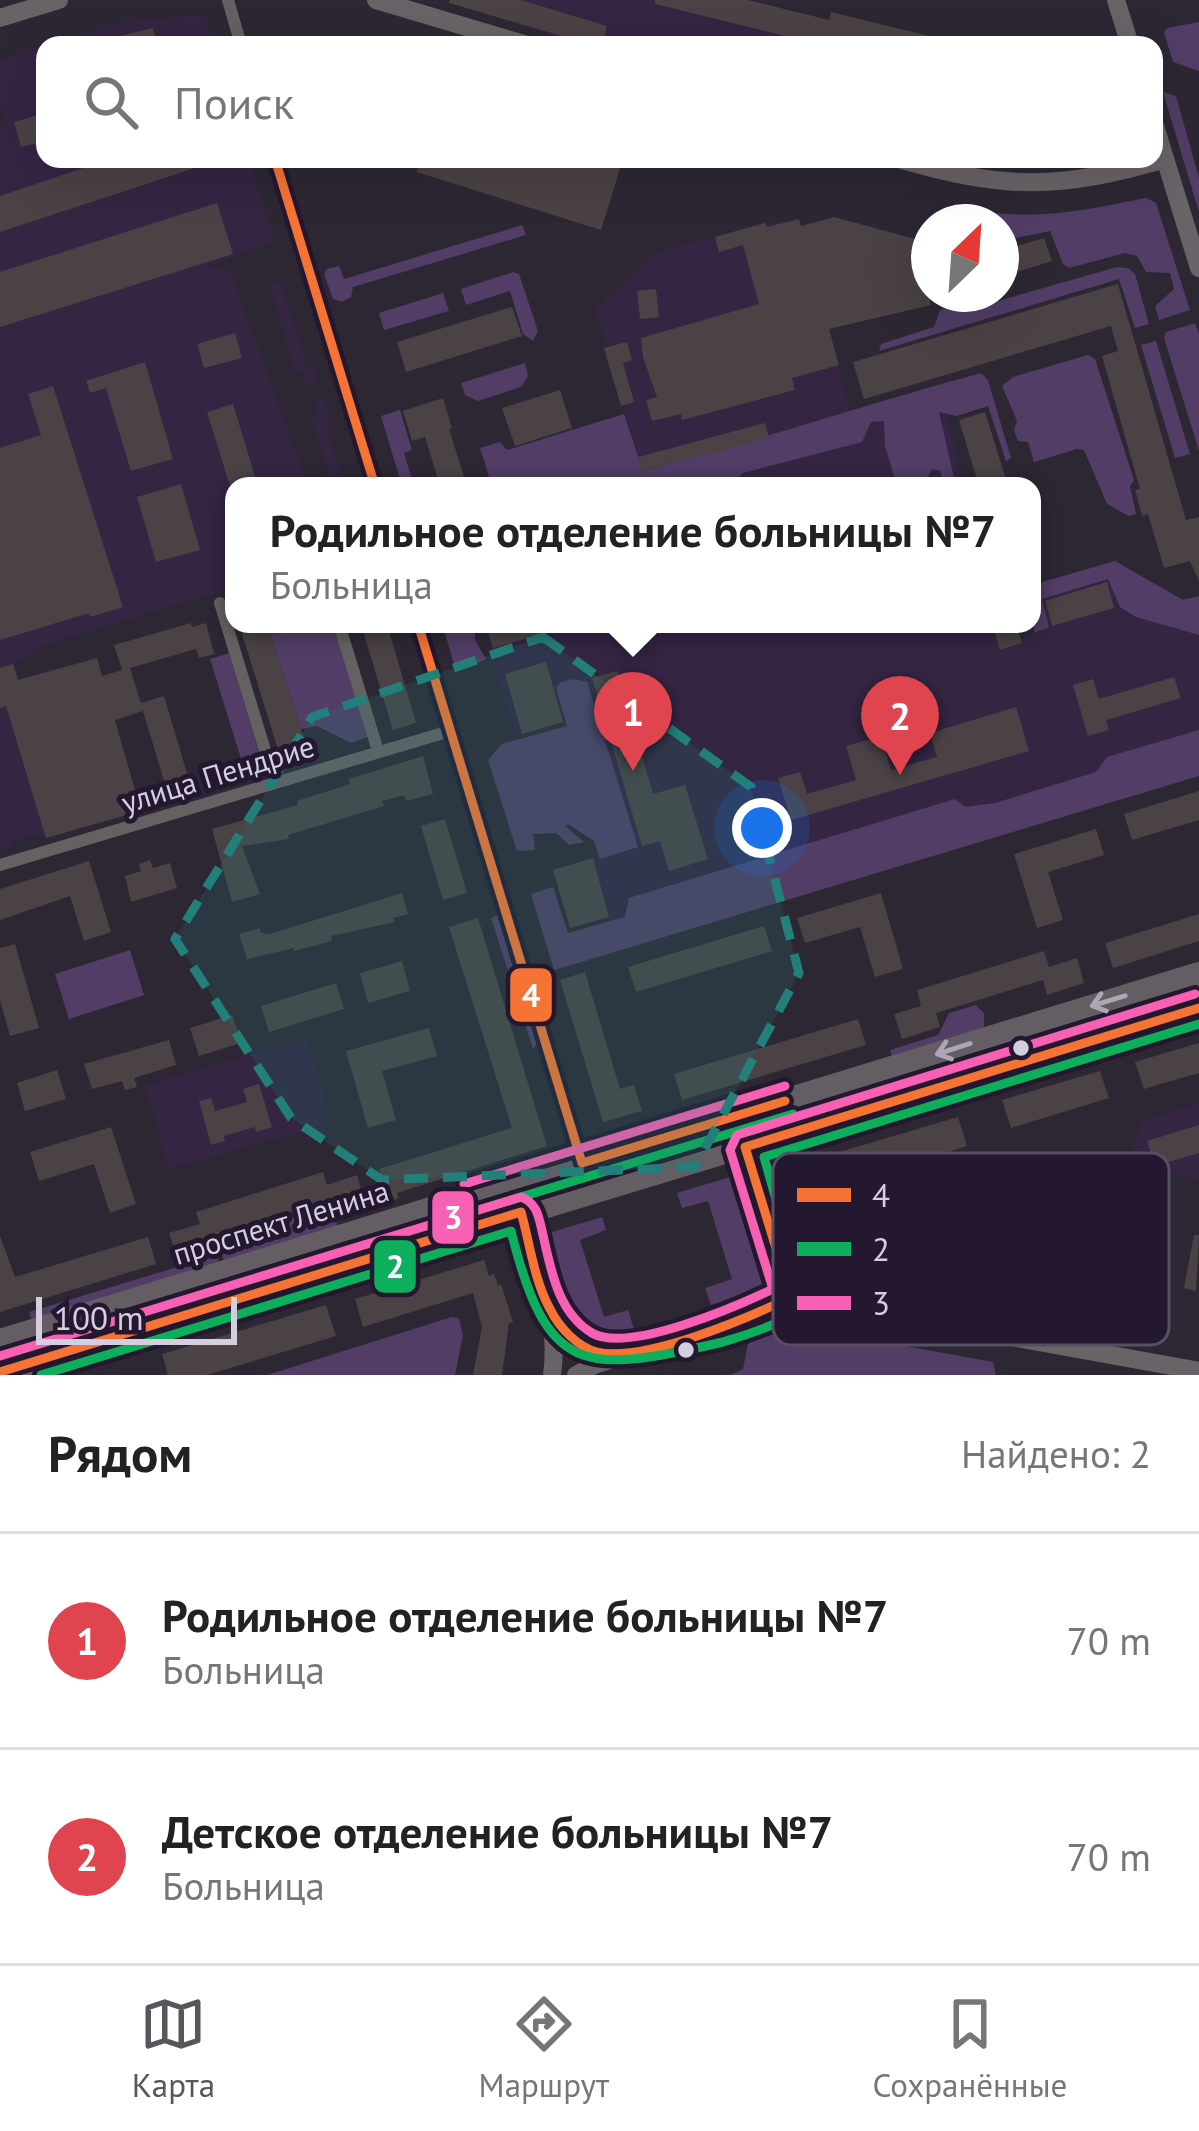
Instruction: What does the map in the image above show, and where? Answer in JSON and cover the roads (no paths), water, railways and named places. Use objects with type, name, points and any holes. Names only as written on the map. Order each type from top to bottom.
[{"type":"highway","name":"проспект Ленина","points":[[0,1341],[1199,974]]},
{"type":"highway","name":"проспект Ленина","points":[[0,1372],[1199,1008]]},
{"type":"street","points":[[0,19],[59,0]]},
{"type":"street","points":[[228,0],[238,36]]},
{"type":"street","points":[[376,0],[497,36]]},
{"type":"street","points":[[1116,0],[1127,36]]},
{"type":"street","points":[[1163,152],[1199,268]]},
{"type":"street","points":[[278,168],[372,477]]},
{"type":"street","points":[[931,168],[978,181],[1029,185],[1074,182],[1129,168]]},
{"type":"street","points":[[220,602],[225,618]]},
{"type":"street","points":[[229,633],[275,783]]},
{"type":"street","points":[[342,633],[378,752]]},
{"type":"street","points":[[421,633],[582,1163]]},
{"type":"street","name":"улица Пендрие","points":[[0,865],[450,731]]},
{"type":"street","points":[[736,1116],[773,1238]]},
{"type":"street","points":[[513,1184],[550,1309],[556,1343],[552,1375]]},
{"type":"street","points":[[576,1375],[773,1307]]},
{"type":"street","points":[[550,1309],[574,1338],[595,1351],[623,1356]]},
{"type":"street","points":[[1056,1345],[1199,1371]]},
{"type":"place","name":"Родильное отделение больницы №7","points":[[633,771]]},
{"type":"place","name":"Детское отделение больницы №7","points":[[900,775]]}]
